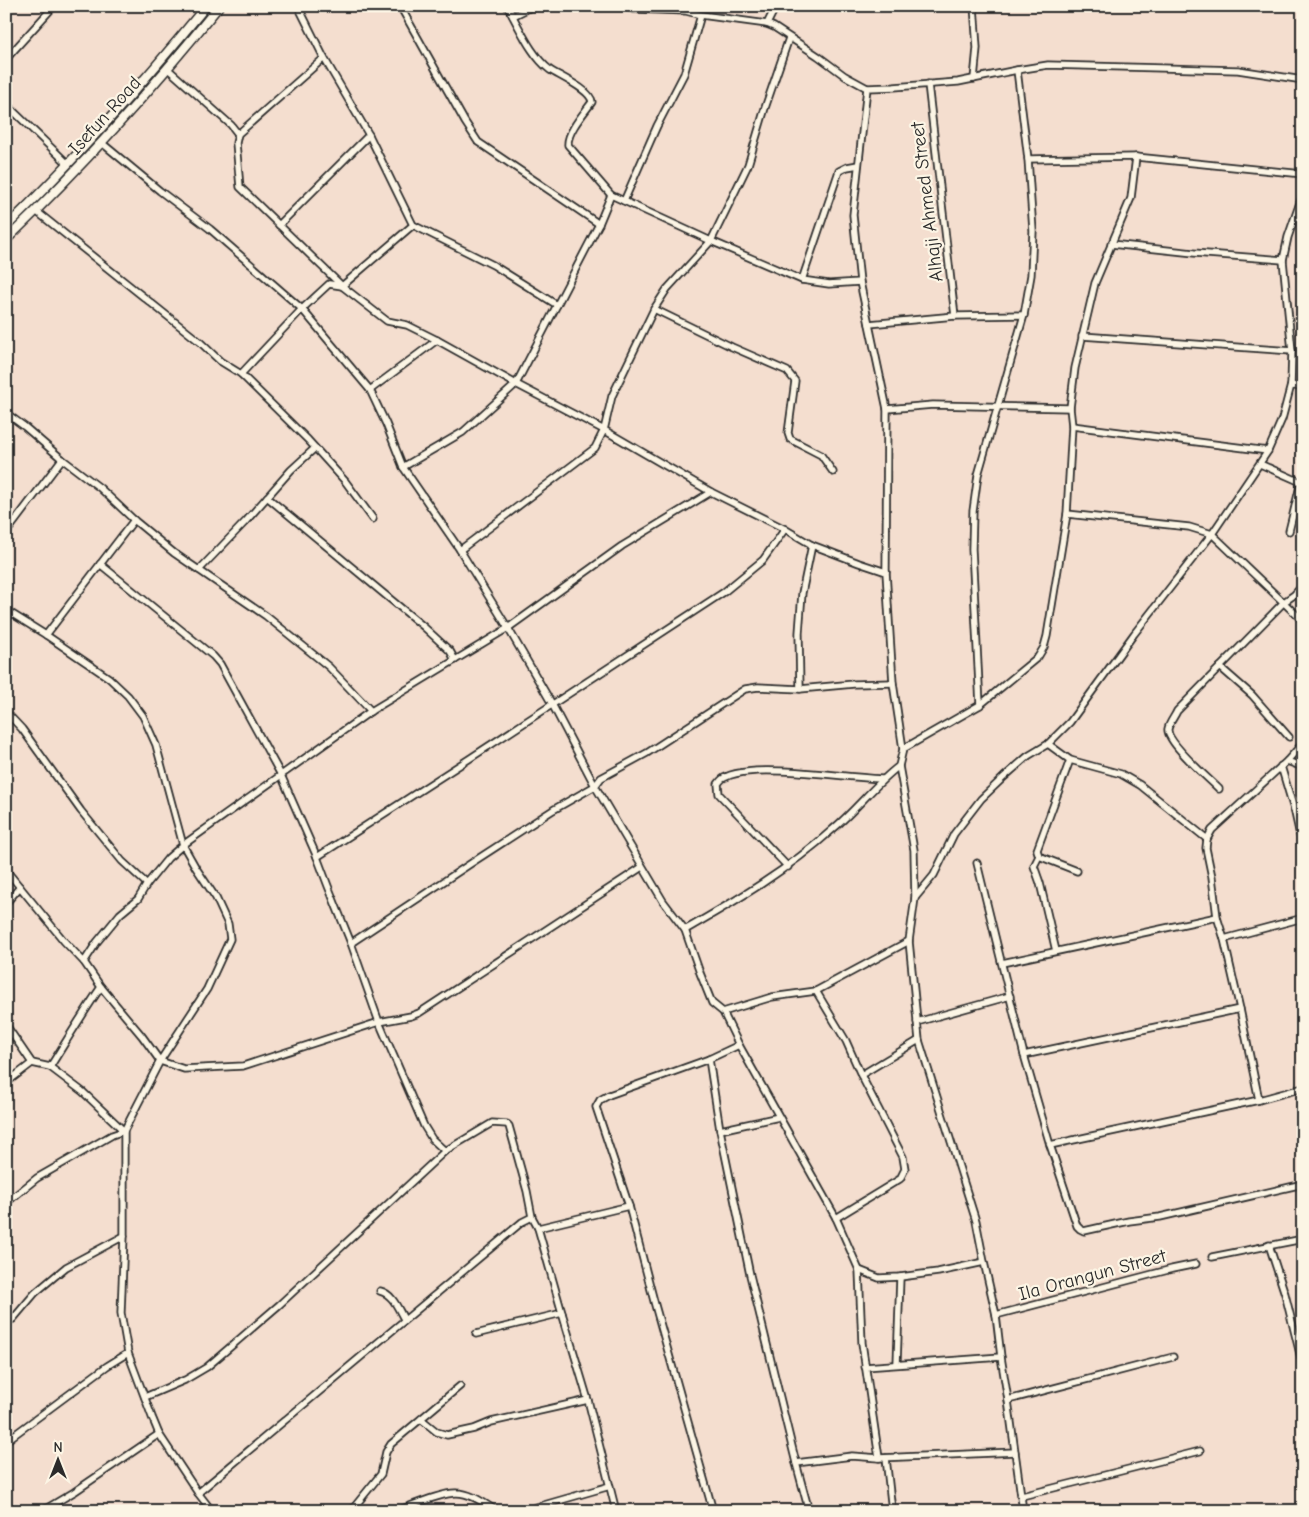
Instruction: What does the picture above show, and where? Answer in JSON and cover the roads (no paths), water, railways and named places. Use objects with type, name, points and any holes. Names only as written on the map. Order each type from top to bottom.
[{"type":"street","points":[[6,59],[54,6]]},
{"type":"street","name":"Isefun Road","points":[[6,227],[95,136],[154,70],[206,6]]},
{"type":"street","name":"Isefun Road","points":[[6,240],[102,143],[168,69],[219,6]]},
{"type":"street","points":[[298,6],[324,58],[369,136],[413,225],[493,265],[558,305]]},
{"type":"street","points":[[400,6],[478,142],[599,224]]},
{"type":"street","points":[[507,6],[538,59],[590,96],[592,102],[568,137],[568,145],[612,195],[711,242],[802,280],[829,284],[860,282]]},
{"type":"street","points":[[513,16],[533,6]]},
{"type":"street","points":[[621,6],[633,9],[685,8],[701,16],[767,24],[818,56],[845,76],[867,88],[958,82],[1048,65],[1228,69],[1303,80]]},
{"type":"street","points":[[767,24],[776,6]]},
{"type":"street","points":[[974,6],[977,48],[974,79]]},
{"type":"street","points":[[624,201],[657,126],[684,74],[701,16]]},
{"type":"street","points":[[460,550],[596,448],[604,430],[612,396],[654,309],[667,289],[711,242],[748,165],[764,108],[788,38]]},
{"type":"street","points":[[324,58],[238,134],[236,143],[240,187],[342,286],[387,321],[408,325],[437,340],[604,430],[711,492],[785,529],[812,545],[886,572]]},
{"type":"street","points":[[168,69],[231,125],[238,134]]},
{"type":"street","points":[[980,705],[972,549],[972,511],[978,474],[1024,315],[1031,275],[1033,231],[1028,159],[1017,70]]},
{"type":"street","name":"Alhaji Ahmed Street","points":[[928,84],[955,316]]},
{"type":"street","points":[[867,88],[853,215],[860,282],[887,409],[886,572],[893,683],[903,749],[899,766],[914,850],[915,898],[909,941],[917,1022],[919,1040],[976,1221],[996,1315],[1000,1357],[1008,1400],[1023,1511]]},
{"type":"street","points":[[6,104],[68,163]]},
{"type":"street","points":[[279,225],[369,136]]},
{"type":"street","points":[[102,143],[210,229],[302,308],[370,390],[403,467],[460,550],[508,628],[642,867],[663,901],[685,930],[712,1003],[724,1012],[739,1045],[836,1218],[859,1270],[862,1343],[879,1458]]},
{"type":"street","points":[[1028,159],[1136,157],[1303,174]]},
{"type":"street","points":[[903,749],[980,705],[1038,657],[1044,647],[1049,628],[1067,514],[1072,426],[1070,408],[1075,368],[1096,283],[1130,198],[1136,157]]},
{"type":"street","points":[[802,280],[839,171],[858,165]]},
{"type":"street","points":[[915,898],[934,875],[954,834],[981,799],[1028,756],[1048,744],[1070,722],[1134,634],[1212,534],[1268,451],[1282,419],[1291,385],[1292,351],[1284,260],[1288,237],[1303,194]]},
{"type":"street","points":[[403,467],[463,432],[516,384],[558,305],[612,195]]},
{"type":"street","points":[[36,211],[192,335],[220,361],[241,374],[315,448],[345,481],[373,519]]},
{"type":"street","points":[[241,374],[302,308],[329,284],[342,286],[413,225]]},
{"type":"street","points":[[1111,244],[1284,260]]},
{"type":"street","points":[[654,309],[787,371],[795,381],[788,433],[790,439],[821,456],[833,472]]},
{"type":"street","points":[[869,324],[955,316],[1024,315]]},
{"type":"street","points":[[1082,336],[1292,351]]},
{"type":"street","points":[[370,390],[437,340]]},
{"type":"street","points":[[1291,385],[1303,388]]},
{"type":"street","points":[[887,409],[933,405],[1070,408]]},
{"type":"street","points":[[6,413],[100,488],[174,554],[266,616],[330,668],[371,711]]},
{"type":"street","points":[[1072,426],[1268,451]]},
{"type":"street","points":[[199,570],[291,470],[315,448]]},
{"type":"street","points":[[6,533],[62,459]]},
{"type":"street","points":[[1260,464],[1302,482],[1289,531]]},
{"type":"street","points":[[84,962],[97,942],[120,914],[138,899],[147,884],[168,858],[183,845],[371,711],[508,628],[622,546],[711,492]]},
{"type":"street","points":[[267,497],[424,627],[450,651],[455,660]]},
{"type":"street","points":[[1067,514],[1188,527],[1212,534],[1303,621]]},
{"type":"street","points":[[46,635],[134,520]]},
{"type":"street","points":[[317,857],[724,592],[763,560],[785,529]]},
{"type":"street","points":[[800,689],[799,633],[802,593],[812,545]]},
{"type":"street","points":[[100,564],[170,620],[220,664],[281,775],[317,857],[351,943],[379,1022],[424,1126],[432,1139],[445,1151]]},
{"type":"street","points":[[1219,789],[1173,742],[1168,728],[1177,711],[1303,585]]},
{"type":"street","points":[[6,618],[8,612],[46,635],[109,678],[128,696],[143,716],[156,745],[183,845],[216,898],[228,924],[230,939],[207,989],[160,1061],[124,1131],[124,1236],[121,1313],[128,1353],[159,1434],[212,1511]]},
{"type":"street","points":[[1220,667],[1252,695],[1288,737]]},
{"type":"street","points":[[351,943],[553,810],[595,786],[601,778],[654,748],[745,689],[758,687],[800,689],[854,684],[893,683]]},
{"type":"street","points":[[6,712],[22,729],[66,791],[122,861],[147,884]]},
{"type":"street","points":[[1259,1100],[1240,1009],[1217,917],[1206,848],[1207,840],[1212,830],[1287,761],[1303,743]]},
{"type":"street","points":[[1048,744],[1070,760],[1121,774],[1140,785],[1207,840]]},
{"type":"street","points":[[1056,951],[1040,883],[1034,866],[1039,856],[1037,848],[1070,760]]},
{"type":"street","points":[[1287,761],[1303,767]]},
{"type":"street","points":[[685,930],[741,898],[788,867],[834,828],[882,779],[899,766]]},
{"type":"street","points":[[1280,766],[1295,813],[1303,849]]},
{"type":"street","points":[[788,867],[719,794],[718,784],[724,777],[741,772],[774,770],[819,772],[859,778],[882,779]]},
{"type":"street","points":[[1039,856],[1077,871]]},
{"type":"street","points":[[977,863],[1024,1055],[1050,1145],[1077,1226],[1080,1229],[1084,1230],[1160,1217],[1303,1184]]},
{"type":"street","points":[[6,870],[64,941],[84,962],[100,987],[142,1036],[160,1061],[184,1069],[243,1066],[379,1022],[419,1013],[642,867]]},
{"type":"street","points":[[6,903],[20,887]]},
{"type":"street","points":[[1002,963],[1217,917]]},
{"type":"street","points":[[1224,940],[1303,918]]},
{"type":"street","points":[[724,1012],[772,997],[816,992],[909,941]]},
{"type":"street","points":[[50,1067],[100,987]]},
{"type":"street","points":[[816,992],[846,1041],[906,1169],[900,1179],[836,1218]]},
{"type":"street","points":[[917,1022],[1010,996]]},
{"type":"street","points":[[1024,1055],[1240,1009]]},
{"type":"street","points":[[6,1025],[32,1063],[50,1067],[83,1092],[124,1131]]},
{"type":"street","points":[[861,1075],[919,1040]]},
{"type":"street","points":[[713,1511],[629,1206],[596,1107],[600,1100],[609,1095],[709,1059],[739,1045]]},
{"type":"street","points":[[709,1059],[720,1130],[750,1274],[809,1511]]},
{"type":"street","points":[[6,1084],[32,1063]]},
{"type":"street","points":[[1050,1145],[1259,1100],[1303,1088]]},
{"type":"street","points":[[720,1130],[779,1117]]},
{"type":"street","points":[[144,1397],[185,1380],[207,1367],[279,1304],[445,1151],[492,1123],[507,1124],[527,1191],[532,1217],[538,1228],[588,1400],[616,1511]]},
{"type":"street","points":[[6,1204],[37,1178],[112,1135],[124,1131]]},
{"type":"street","points":[[538,1228],[629,1206]]},
{"type":"street","points":[[198,1493],[404,1319],[522,1222],[532,1217]]},
{"type":"street","points":[[6,1322],[13,1319],[35,1293],[66,1267],[124,1236]]},
{"type":"street","points":[[1212,1257],[1303,1239]]},
{"type":"street","points":[[1269,1245],[1285,1294],[1303,1366]]},
{"type":"street","points":[[859,1270],[879,1278],[900,1278],[984,1262]]},
{"type":"street","name":"Ila Orangun Street","points":[[996,1315],[1172,1268],[1196,1264]]},
{"type":"street","points":[[898,1364],[900,1278]]},
{"type":"street","points":[[380,1291],[386,1292],[391,1297],[404,1319]]},
{"type":"street","points":[[476,1334],[562,1313]]},
{"type":"street","points":[[6,1441],[107,1366],[128,1353]]},
{"type":"street","points":[[865,1367],[1000,1357]]},
{"type":"street","points":[[1008,1400],[1173,1357]]},
{"type":"street","points":[[350,1511],[381,1474],[386,1452],[397,1437],[460,1386]]},
{"type":"street","points":[[421,1419],[437,1432],[447,1435],[474,1429],[491,1422],[588,1400]]},
{"type":"street","points":[[42,1511],[74,1492],[159,1434]]},
{"type":"street","points":[[1022,1496],[1200,1451]]},
{"type":"street","points":[[796,1463],[852,1456],[886,1458],[1015,1452]]},
{"type":"street","points":[[886,1458],[892,1511]]},
{"type":"street","points":[[524,1511],[610,1486]]},
{"type":"street","points":[[396,1511],[438,1497],[457,1493],[474,1497],[497,1511]]}]
